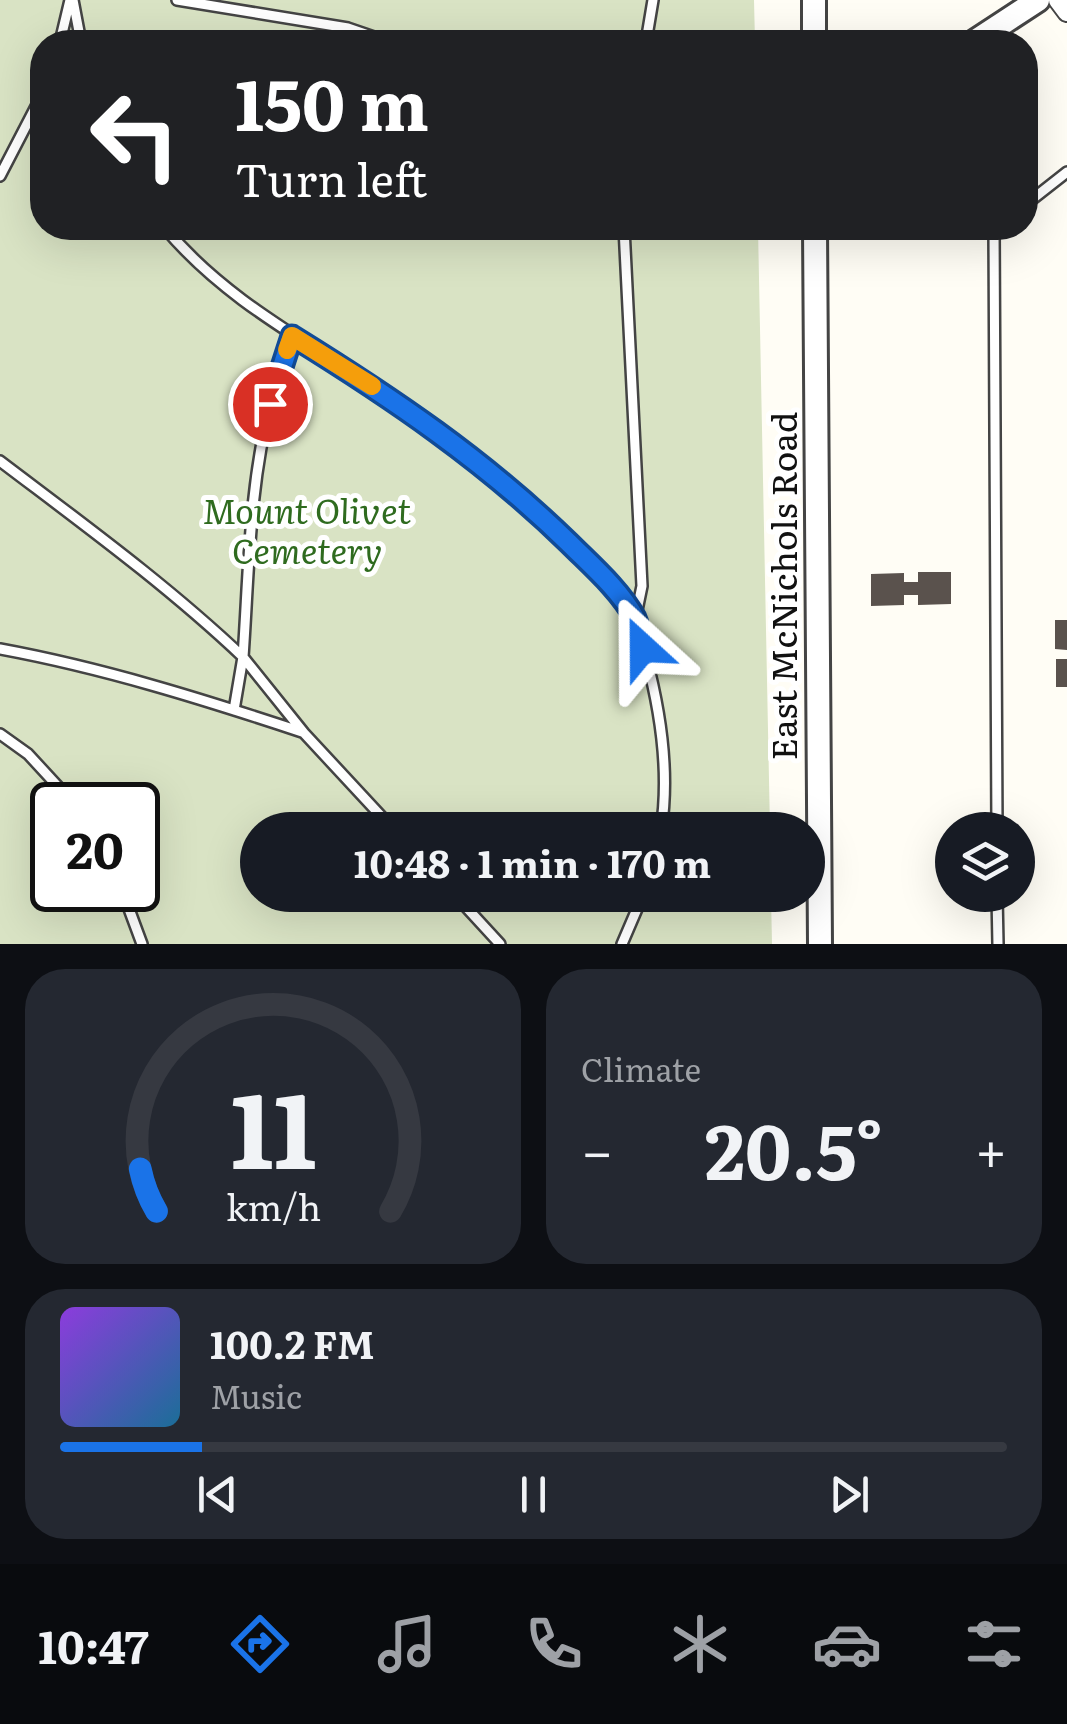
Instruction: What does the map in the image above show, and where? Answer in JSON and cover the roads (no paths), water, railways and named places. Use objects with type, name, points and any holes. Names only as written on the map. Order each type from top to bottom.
[{"type":"street","points":[[814,0],[814,30]]},
{"type":"street","points":[[992,30],[1038,0]]},
{"type":"street","points":[[1058,0],[1067,12]]},
{"type":"street","name":"East McNichols Road","points":[[815,240],[820,944]]},
{"type":"lane","points":[[63,30],[72,0]]},
{"type":"lane","points":[[72,0],[79,30]]},
{"type":"lane","points":[[177,0],[354,30]]},
{"type":"lane","points":[[648,30],[653,0]]},
{"type":"lane","points":[[0,176],[30,118]]},
{"type":"lane","points":[[1038,194],[1067,172]]},
{"type":"lane","points":[[177,240],[218,283],[486,466],[586,559],[636,620],[651,676],[665,762],[664,812]]},
{"type":"lane","points":[[625,240],[642,586],[636,620]]},
{"type":"lane","points":[[994,240],[997,812]]},
{"type":"lane","points":[[234,710],[243,656],[250,542],[260,466],[270,404],[292,336]]},
{"type":"lane","points":[[0,461],[206,621],[243,656],[304,733],[377,812]]},
{"type":"lane","points":[[0,649],[59,660],[304,733]]},
{"type":"lane","points":[[0,734],[28,754],[54,782]]},
{"type":"lane","points":[[130,912],[142,944]]},
{"type":"lane","points":[[471,912],[500,944]]},
{"type":"lane","points":[[622,944],[636,912]]},
{"type":"lane","points":[[997,912],[998,944]]},
{"type":"park label","name":"Mount Olivet Cemetery","points":[[307,529]]}]
